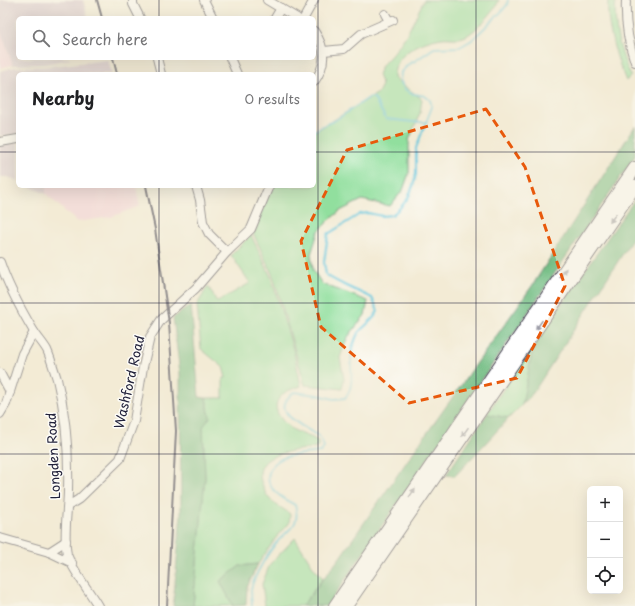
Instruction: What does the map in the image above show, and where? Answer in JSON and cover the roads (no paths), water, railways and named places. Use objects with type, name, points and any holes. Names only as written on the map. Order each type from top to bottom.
[{"type":"highway","points":[[335,606],[635,168]]},
{"type":"highway","points":[[346,606],[635,186]]},
{"type":"street","points":[[134,0],[133,4],[139,16]]},
{"type":"street","points":[[204,0],[212,16]]},
{"type":"street","points":[[267,0],[294,16]]},
{"type":"street","points":[[305,16],[314,0]]},
{"type":"street","points":[[626,0],[626,24],[635,62]]},
{"type":"street","points":[[276,16],[281,8]]},
{"type":"street","points":[[324,51],[344,48],[361,34],[389,18]]},
{"type":"street","points":[[316,34],[321,41],[324,51],[320,72],[316,79]]},
{"type":"street","points":[[157,60],[160,72]]},
{"type":"street","points":[[231,60],[236,72]]},
{"type":"street","points":[[0,142],[16,139]]},
{"type":"street","points":[[199,188],[203,222],[206,229],[227,252]]},
{"type":"street","name":"Washford Road","points":[[68,506],[79,499],[120,459],[134,421],[143,367],[150,338],[161,320],[196,288],[227,252],[251,229],[268,188]]},
{"type":"street","name":"Longden Road","points":[[0,262],[4,275],[17,303],[34,332],[47,350],[56,378],[63,406],[66,436],[68,506],[66,541],[67,553],[98,606]]},
{"type":"street","points":[[0,414],[6,404],[22,354],[34,332]]},
{"type":"street","points":[[0,373],[10,392]]},
{"type":"street","points":[[0,538],[49,552],[72,563]]},
{"type":"street","points":[[49,552],[66,541]]},
{"type":"waterway","points":[[252,606],[251,590],[258,571],[274,545],[293,526],[296,518],[295,505],[274,491],[268,480],[269,472],[274,464],[281,459],[296,455],[321,452],[324,447],[319,437],[286,413],[285,406],[287,400],[294,392],[334,399],[345,398],[351,387],[351,355],[356,338],[359,332],[378,311],[372,298],[337,282],[326,275],[324,262],[328,234],[360,214],[368,213],[382,216],[392,215],[408,198],[416,174],[416,148],[432,107],[430,100],[425,96],[410,93],[404,88],[400,80],[401,72],[409,64],[434,48],[460,47],[472,40],[502,11],[507,5],[508,0]]},
{"type":"waterway","points":[[316,130],[334,121],[370,97],[374,98],[386,119],[427,122]]},
{"type":"railway","points":[[97,0],[101,16]]},
{"type":"railway","points":[[114,60],[116,72]]},
{"type":"railway","points":[[146,188],[155,229],[169,323],[176,431],[167,606]]}]
